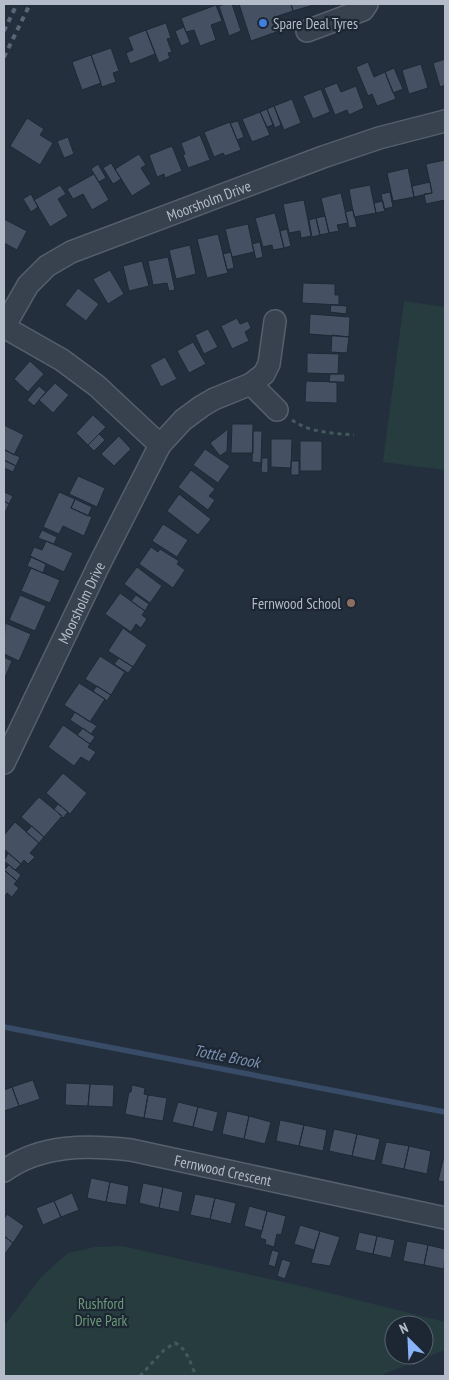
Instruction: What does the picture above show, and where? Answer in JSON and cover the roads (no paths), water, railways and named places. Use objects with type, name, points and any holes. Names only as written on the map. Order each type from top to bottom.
[{"type":"street","points":[[307,31],[363,10],[367,4]]},
{"type":"street","name":"Moorsholm Drive","points":[[160,445],[97,386],[62,360],[4,327],[28,285],[48,266],[71,252],[323,157],[379,138],[445,121]]},
{"type":"street","name":"Moorsholm Drive","points":[[4,763],[102,558],[160,445],[183,420],[202,406],[251,384],[264,374],[269,364],[275,321]]},
{"type":"street","points":[[251,384],[277,410]]},
{"type":"street","name":"Fernwood Crescent","points":[[5,1166],[63,1148],[102,1147],[131,1150],[445,1218]]},
{"type":"waterway","name":"Tottle Brook","points":[[4,1027],[445,1112]]},
{"type":"railway","points":[[4,31],[17,4]]},
{"type":"railway","points":[[4,57],[30,4]]},
{"type":"place","name":"Spare Deal Tyres","points":[[263,23]]},
{"type":"place","name":"Fernwood School","points":[[351,603]]},
{"type":"park label","name":"Rushford Drive Park","points":[[101,1312]]}]
